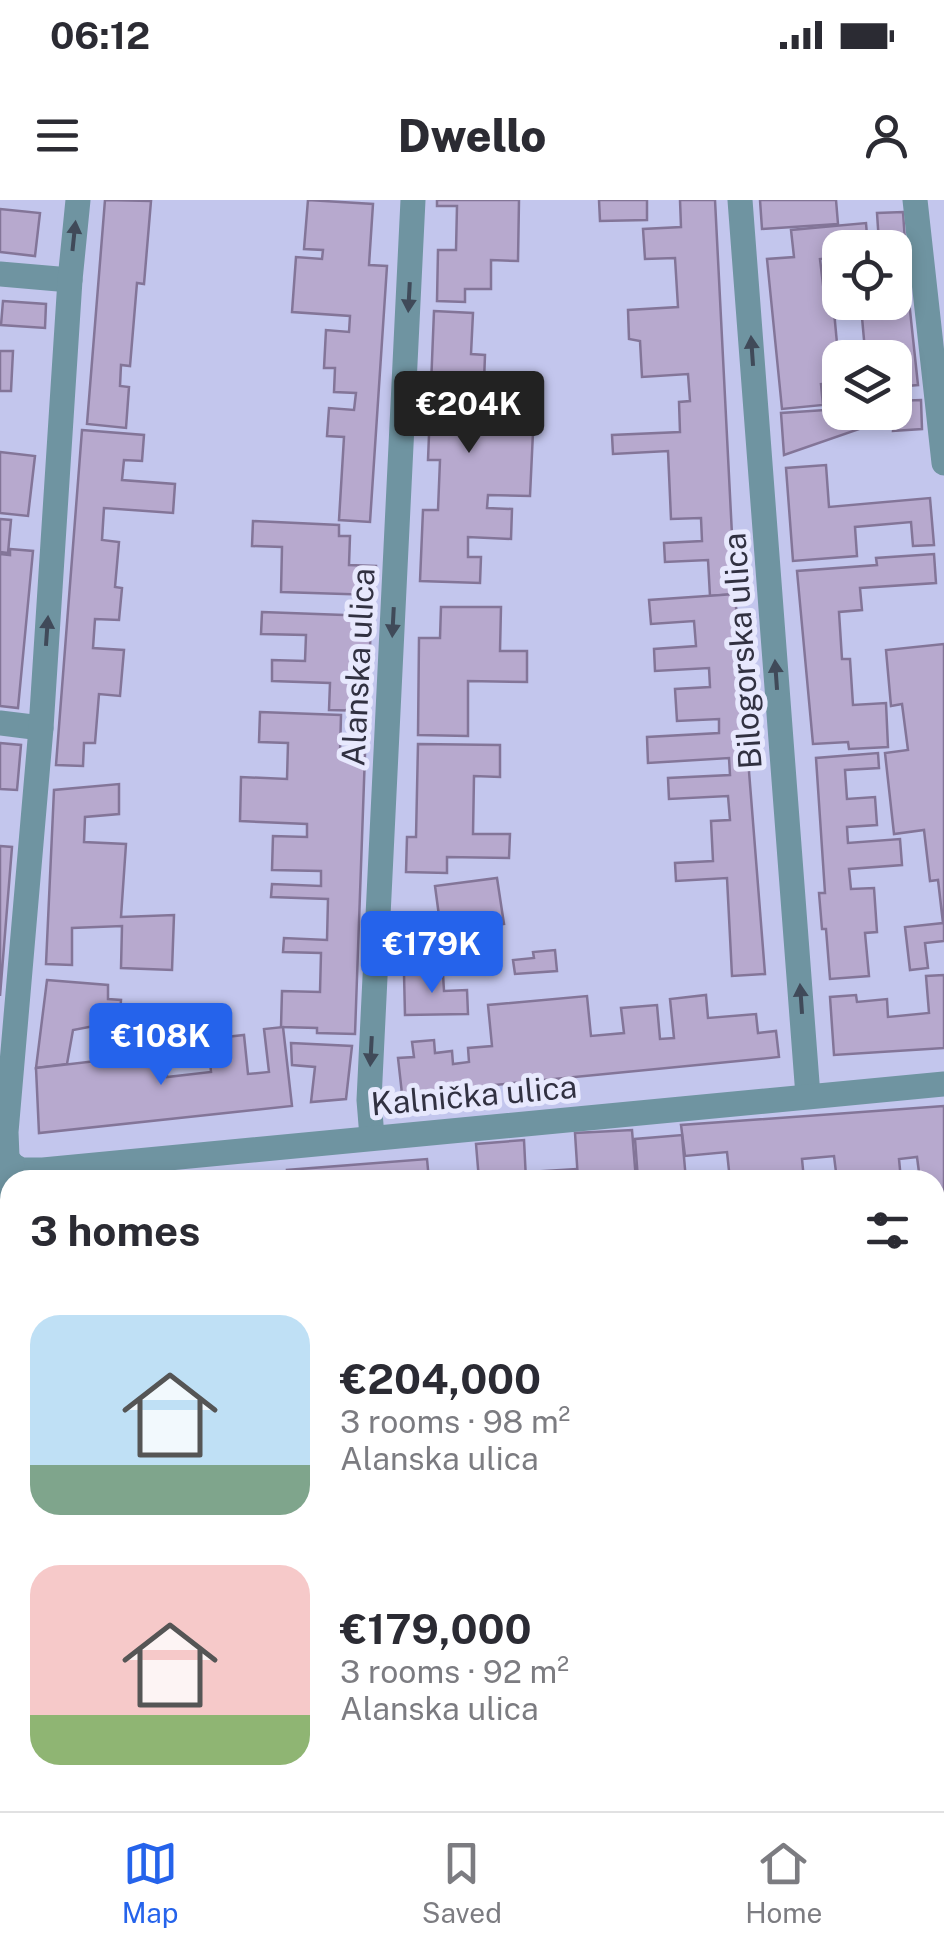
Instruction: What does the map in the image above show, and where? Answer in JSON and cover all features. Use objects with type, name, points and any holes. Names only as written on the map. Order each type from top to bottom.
[{"type":"street","points":[[11,1170],[6,1132],[41,728],[78,200]]},
{"type":"street","name":"Alanska ulica","points":[[372,1137],[369,1100],[413,200]]},
{"type":"street","name":"Bilogorska ulica","points":[[740,200],[808,1096]]},
{"type":"street","points":[[915,200],[944,463]]},
{"type":"street","points":[[0,274],[70,280]]},
{"type":"street","points":[[0,723],[41,728]]},
{"type":"street","name":"Kalnička ulica","points":[[12,1165],[21,1170],[43,1170],[944,1084]]},
{"type":"building","points":[[105,200],[151,201],[144,284],[137,283],[130,366],[121,365],[120,386],[129,387],[126,428],[87,424]]},
{"type":"building","points":[[308,200],[373,204],[369,265],[387,266],[370,522],[339,520],[344,437],[327,436],[329,408],[354,410],[356,393],[334,392],[335,368],[324,368],[326,330],[349,332],[350,316],[292,312],[296,257],[322,259],[323,250],[304,249]]},
{"type":"building","points":[[437,200],[519,200],[518,261],[491,260],[491,289],[465,289],[465,302],[437,301],[438,250],[456,250],[457,206],[437,206]]},
{"type":"building","points":[[599,200],[647,200],[647,220],[600,221]]},
{"type":"building","points":[[680,200],[715,200],[735,594],[710,596],[708,560],[665,562],[664,543],[702,541],[701,518],[671,519],[668,451],[613,454],[612,435],[680,432],[679,402],[690,401],[688,374],[642,377],[640,341],[629,339],[628,310],[678,307],[675,258],[645,259],[643,229],[681,227]]},
{"type":"building","points":[[760,200],[836,200],[838,224],[762,229]]},
{"type":"building","points":[[0,209],[40,213],[35,256],[0,252]]},
{"type":"building","points":[[903,212],[904,230],[878,230],[877,213]]},
{"type":"building","points":[[866,223],[867,230],[822,230],[822,320],[835,320],[837,340],[822,340],[822,405],[782,409],[767,259],[794,257],[791,230]]},
{"type":"building","points":[[3,301],[46,304],[45,328],[1,325]]},
{"type":"building","points":[[434,311],[473,313],[471,354],[485,355],[483,409],[534,411],[530,496],[488,495],[487,508],[512,509],[511,539],[468,537],[468,557],[481,557],[480,583],[420,581],[423,510],[438,510],[440,460],[428,460]]},
{"type":"building","points":[[862,320],[911,320],[918,385],[912,386],[912,340],[864,340]]},
{"type":"building","points":[[0,351],[13,351],[11,391],[0,391]]},
{"type":"building","points":[[912,400],[921,400],[922,429],[912,430]]},
{"type":"building","points":[[822,410],[822,430],[856,430],[784,455],[781,413]]},
{"type":"building","points":[[82,430],[144,435],[142,461],[124,460],[122,480],[175,484],[173,513],[104,508],[102,540],[119,542],[115,587],[122,588],[119,620],[95,619],[93,648],[124,650],[120,696],[99,694],[95,743],[84,743],[83,766],[56,765]]},
{"type":"building","points":[[0,452],[35,456],[28,516],[0,513]]},
{"type":"building","points":[[826,465],[829,507],[930,498],[934,545],[913,546],[911,522],[855,527],[857,556],[793,561],[786,468]]},
{"type":"building","points":[[0,519],[11,520],[8,553],[0,552]]},
{"type":"building","points":[[253,521],[339,525],[339,536],[350,536],[349,565],[376,566],[375,595],[281,592],[282,547],[252,546]]},
{"type":"building","points":[[10,549],[33,551],[18,708],[0,706],[0,554],[10,555]]},
{"type":"building","points":[[934,554],[936,583],[860,588],[862,610],[839,612],[842,659],[850,659],[853,705],[886,703],[888,747],[849,749],[848,742],[813,744],[797,571],[877,565],[876,558]]},
{"type":"building","points":[[735,594],[765,974],[732,976],[727,878],[676,881],[675,863],[713,861],[711,821],[730,820],[728,796],[669,799],[668,778],[730,775],[729,758],[648,763],[647,737],[719,733],[719,719],[677,721],[675,689],[710,687],[709,668],[655,671],[654,649],[696,646],[694,621],[651,624],[649,600]]},
{"type":"building","points":[[441,607],[501,607],[500,651],[527,651],[527,682],[468,681],[468,736],[418,735],[419,638],[440,638]]},
{"type":"building","points":[[262,612],[371,616],[368,711],[329,710],[330,683],[272,681],[272,660],[305,661],[306,635],[261,634]]},
{"type":"building","points":[[944,644],[944,941],[925,943],[928,968],[910,970],[905,927],[943,923],[938,880],[930,881],[924,830],[894,834],[885,753],[908,750],[902,704],[891,706],[886,650]]},
{"type":"building","points":[[260,712],[341,715],[340,753],[365,754],[355,1034],[281,1027],[282,991],[320,992],[321,953],[283,952],[284,938],[327,940],[328,899],[271,897],[272,884],[321,886],[321,871],[272,870],[273,836],[307,837],[307,824],[240,821],[241,777],[287,779],[288,743],[259,742]]},
{"type":"building","points":[[0,743],[21,745],[17,790],[0,789]]},
{"type":"building","points":[[418,744],[500,745],[500,777],[474,776],[473,834],[510,834],[509,858],[447,857],[447,873],[406,872],[407,837],[416,837]]},
{"type":"building","points":[[878,753],[879,768],[845,770],[847,799],[875,797],[877,825],[847,827],[848,843],[900,839],[902,865],[849,869],[851,889],[874,888],[877,932],[865,933],[869,976],[830,979],[819,893],[825,893],[816,758]]},
{"type":"building","points":[[119,784],[119,814],[85,817],[84,842],[126,844],[121,917],[174,915],[172,970],[121,968],[122,926],[72,928],[72,965],[46,964],[54,790]]},
{"type":"building","points":[[0,846],[12,847],[0,996]]},
{"type":"building","points":[[497,878],[504,924],[482,927],[487,962],[446,968],[435,886]]},
{"type":"building","points":[[555,950],[557,971],[515,974],[513,960],[534,958],[533,952]]},
{"type":"building","points":[[404,974],[443,974],[444,991],[467,990],[468,1014],[405,1015]]},
{"type":"building","points":[[944,975],[944,1048],[834,1055],[830,997],[856,995],[857,1002],[887,999],[888,1017],[929,1013],[926,976]]},
{"type":"building","points":[[47,980],[108,985],[108,999],[121,1000],[119,1027],[73,1030],[67,1064],[36,1068]]},
{"type":"building","points":[[706,995],[708,1018],[756,1014],[758,1033],[776,1031],[779,1057],[402,1094],[398,1058],[414,1057],[412,1042],[434,1040],[435,1053],[452,1051],[453,1064],[469,1062],[468,1048],[492,1046],[488,1005],[587,996],[591,1036],[624,1033],[621,1008],[657,1005],[660,1039],[674,1038],[670,999]]},
{"type":"building","points":[[283,1027],[292,1106],[39,1133],[36,1068],[165,1053],[167,1077],[211,1072],[208,1039],[244,1035],[248,1074],[269,1072],[264,1029]]},
{"type":"building","points":[[291,1043],[352,1046],[346,1099],[311,1102],[315,1067],[292,1065]]},
{"type":"building","points":[[944,1106],[944,1170],[919,1170],[917,1157],[899,1159],[900,1170],[836,1170],[834,1156],[802,1159],[803,1170],[729,1170],[727,1152],[685,1156],[681,1125]]},
{"type":"building","points":[[632,1130],[635,1170],[577,1170],[575,1133]]},
{"type":"building","points":[[682,1135],[685,1170],[637,1170],[635,1139]]},
{"type":"building","points":[[524,1140],[526,1170],[478,1170],[476,1144]]},
{"type":"building","points":[[427,1159],[428,1170],[287,1170]]}]
